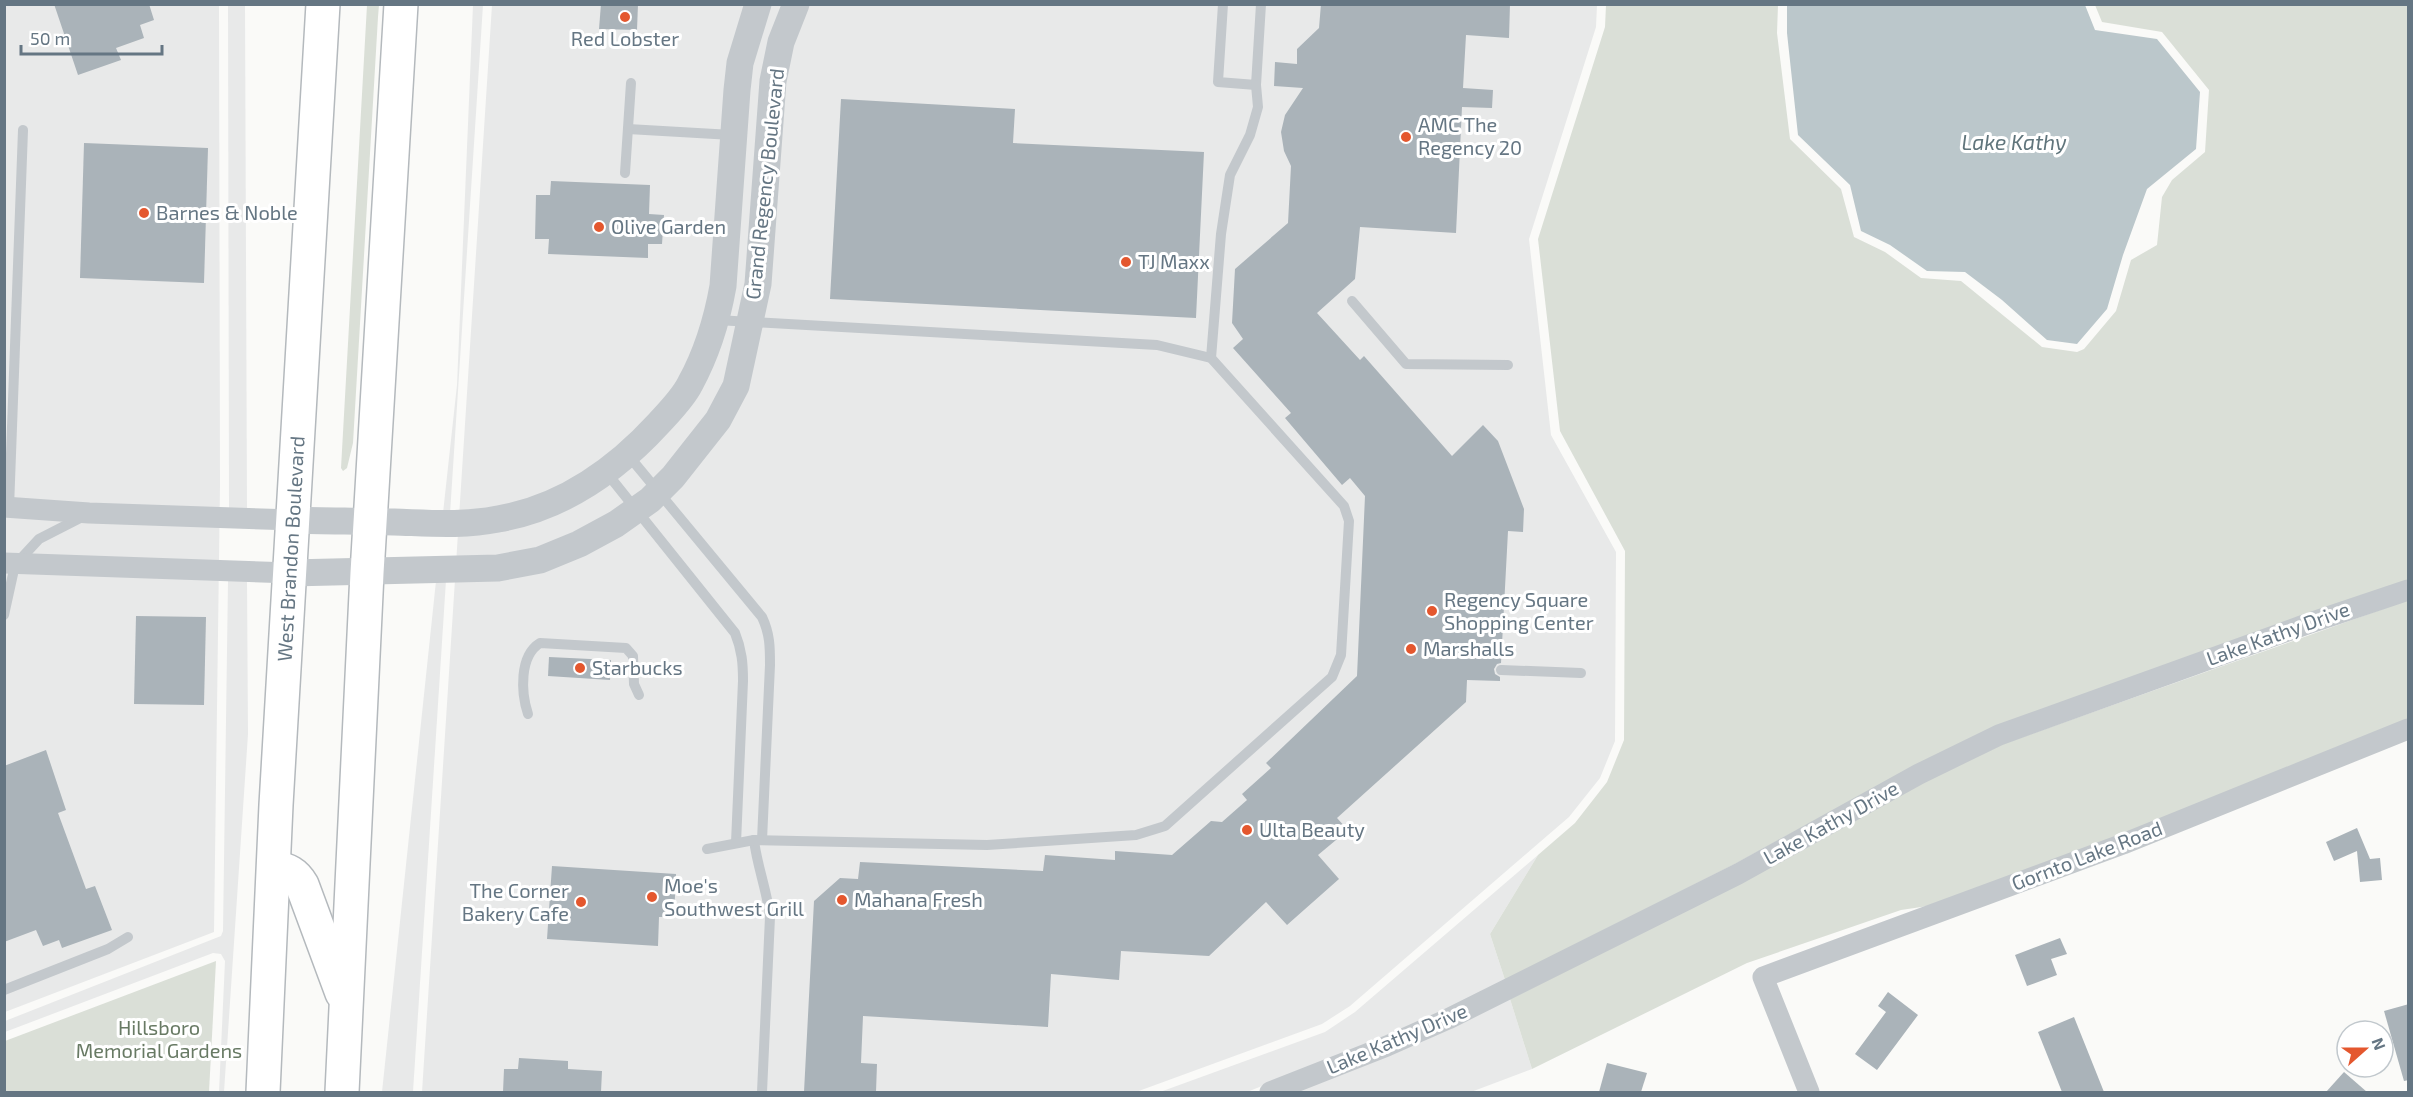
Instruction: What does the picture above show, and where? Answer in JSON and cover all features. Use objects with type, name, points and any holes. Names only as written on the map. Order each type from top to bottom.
[{"type":"highway","name":"West Brandon Boulevard","points":[[263,1092],[323,4]]},
{"type":"highway","points":[[342,1092],[366,573],[401,4]]},
{"type":"highway","points":[[274,867],[289,870],[302,885],[346,1006]]},
{"type":"street","name":"Grand Regency Boulevard","points":[[294,520],[462,524],[499,519],[532,511],[565,497],[605,471],[628,454],[660,422],[689,387],[704,357],[717,320],[723,286],[740,63],[758,4]]},
{"type":"street","name":"Grand Regency Boulevard","points":[[291,573],[366,573],[498,568],[540,561],[616,524],[658,491],[695,450],[718,420],[736,386],[758,284],[773,81],[781,42],[796,4]]},
{"type":"street","points":[[733,135],[769,137]]},
{"type":"street","points":[[7,507],[89,513],[294,520]]},
{"type":"street","points":[[10,564],[291,573]]},
{"type":"street","name":"Lake Kathy Drive","points":[[1270,1092],[1387,1046],[1448,1019],[1738,874],[1919,774],[1999,735],[2307,624],[2409,590]]},
{"type":"street","name":"Gornto Lake Road","points":[[1809,1092],[1763,977],[2123,844],[2409,729]]},
{"type":"lane","points":[[1223,4],[1218,82],[1256,85]]},
{"type":"lane","points":[[1211,358],[1221,234],[1230,175],[1250,135],[1258,107],[1256,85],[1261,4]]},
{"type":"lane","points":[[625,172],[631,83]]},
{"type":"lane","points":[[627,129],[733,135]]},
{"type":"lane","points":[[7,507],[23,130]]},
{"type":"lane","points":[[1352,301],[1406,364],[1508,365]]},
{"type":"lane","points":[[707,849],[758,840],[987,845],[1136,835],[1157,830],[1168,824],[1332,677],[1341,655],[1349,521],[1344,506],[1211,358],[1157,345],[717,320]]},
{"type":"lane","points":[[628,454],[762,617],[770,639],[757,862],[770,917],[762,1092]]},
{"type":"lane","points":[[605,471],[735,633],[741,645],[743,681],[736,843]]},
{"type":"lane","points":[[4,615],[10,564],[39,539],[89,513]]},
{"type":"lane","points":[[528,714],[523,700],[526,661],[534,647],[540,643],[626,648],[633,656],[634,684],[639,696]]},
{"type":"lane","points":[[1501,670],[1581,673]]},
{"type":"lane","points":[[4,990],[108,949],[129,937]]},
{"type":"shaded area","points":[[5,5],[219,5],[220,485],[214,932],[5,1012]]},
{"type":"shaded area","points":[[228,5],[245,5],[247,509],[229,508]]},
{"type":"shaded area","points":[[473,5],[483,5],[450,514],[443,513],[457,385]]},
{"type":"shaded area","points":[[492,5],[1597,5],[1596,27],[1529,239],[1551,435],[1616,552],[1615,741],[1600,778],[1569,817],[1350,1006],[1322,1024],[1136,1092],[422,1092]]},
{"type":"shaded area","points":[[446,580],[413,1092],[382,1092],[436,581]]},
{"type":"shaded area","points":[[228,581],[247,581],[248,734],[224,1092],[219,1092],[225,961],[221,954],[213,953],[5,1032],[5,1021],[221,936],[223,931]]},
{"type":"shaded area","points":[[1538,855],[1490,934],[1505,980],[1414,1025],[1247,1092],[1160,1092],[1325,1032],[1355,1012]]},
{"type":"shaded area","points":[[1510,999],[1532,1069],[1471,1092],[1295,1092],[1422,1042]]},
{"type":"green space","points":[[367,5],[379,5],[353,443],[347,468],[343,471],[341,468]]},
{"type":"green space","points":[[1606,5],[1778,5],[1777,33],[1790,139],[1841,189],[1854,237],[1885,252],[1921,278],[1961,281],[2042,347],[2077,352],[2084,349],[2116,311],[2131,260],[2157,245],[2162,197],[2172,180],[2205,152],[2209,90],[2162,32],[2102,22],[2095,5],[2408,5],[2408,580],[1995,727],[1914,766],[1733,865],[1505,980],[1490,934],[1538,855],[1575,823],[1607,782],[1624,740],[1625,551],[1560,431],[1538,239],[1605,27]]},
{"type":"green space","points":[[2408,600],[2408,719],[2120,835],[1928,906],[1901,910],[1747,963],[1532,1069],[1510,999],[1752,877],[1924,782],[2003,744]]},
{"type":"green space","name":"Hillsboro Memorial Gardens","points":[[216,961],[209,1092],[5,1092],[5,1041]]},
{"type":"water","name":"Lake Kathy","points":[[1787,5],[2085,5],[2095,30],[2157,39],[2200,92],[2196,149],[2147,189],[2123,255],[2107,309],[2077,344],[2047,340],[2002,300],[1965,272],[1927,271],[1890,245],[1861,231],[1850,185],[1798,135],[1787,33]]},
{"type":"building","points":[[54,4],[149,4],[154,20],[140,25],[144,38],[116,48],[121,60],[78,75]]},
{"type":"building","name":"Red Lobster","points":[[601,4],[638,4],[637,30],[599,29]]},
{"type":"building","name":"Regency Square Shopping Center","points":[[1321,4],[1510,4],[1509,38],[1466,35],[1463,88],[1493,90],[1492,108],[1462,107],[1456,233],[1360,227],[1355,279],[1317,313],[1360,360],[1364,356],[1452,456],[1483,425],[1498,441],[1524,509],[1523,532],[1508,531],[1501,663],[1497,664],[1494,669],[1500,681],[1467,680],[1466,702],[1337,818],[1348,830],[1318,855],[1339,879],[1287,925],[1266,902],[1209,956],[1121,951],[1119,980],[1051,974],[1048,1027],[863,1016],[861,1063],[877,1064],[876,1092],[804,1092],[814,901],[840,878],[858,879],[860,862],[1043,871],[1045,855],[1115,860],[1115,851],[1172,855],[1211,821],[1222,822],[1247,800],[1242,794],[1271,768],[1266,763],[1357,676],[1365,496],[1350,478],[1342,485],[1285,418],[1291,413],[1233,348],[1243,339],[1232,323],[1235,269],[1288,223],[1291,166],[1284,151],[1281,132],[1285,115],[1303,88],[1274,86],[1275,62],[1297,64],[1297,49],[1319,28]]},
{"type":"building","points":[[841,99],[1015,109],[1013,143],[1204,152],[1196,318],[830,299]]},
{"type":"building","name":"Barnes & Noble","points":[[84,143],[208,148],[204,283],[80,278]]},
{"type":"building","name":"Olive Garden","points":[[551,181],[650,185],[649,214],[664,215],[662,244],[648,244],[648,258],[548,254],[549,239],[535,239],[536,195],[550,195]]},
{"type":"building","points":[[136,616],[206,617],[204,705],[134,704]]},
{"type":"building","name":"Starbucks","points":[[549,657],[611,660],[610,680],[548,676]]},
{"type":"building","points":[[46,750],[66,810],[58,813],[86,889],[95,886],[112,930],[62,948],[59,940],[43,946],[36,930],[4,942],[4,766]]},
{"type":"building","points":[[2357,828],[2370,859],[2380,858],[2382,880],[2360,882],[2357,851],[2334,861],[2326,842]]},
{"type":"building","points":[[552,866],[676,874],[674,917],[659,917],[658,946],[547,939]]},
{"type":"building","points":[[2060,938],[2067,954],[2051,959],[2057,975],[2027,986],[2015,955]]},
{"type":"building","points":[[1888,992],[1918,1015],[1877,1070],[1855,1054],[1886,1012],[1878,1006]]},
{"type":"building","points":[[2409,1004],[2409,1080],[2404,1081],[2395,1050],[2395,1019],[2386,1019],[2384,1011]]},
{"type":"building","points":[[2074,1017],[2104,1092],[2062,1092],[2038,1032]]},
{"type":"building","points":[[519,1058],[568,1061],[568,1069],[602,1071],[601,1092],[503,1092],[504,1069],[518,1069]]},
{"type":"building","points":[[1607,1063],[1647,1073],[1641,1092],[1599,1092]]},
{"type":"building","points":[[2338,1079],[2352,1079],[2367,1092],[2326,1092]]},
{"type":"place","name":"Red Lobster","points":[[625,17]]},
{"type":"place","name":"AMC The Regency 20","points":[[1406,137]]},
{"type":"place","name":"Barnes & Noble","points":[[144,213]]},
{"type":"place","name":"Olive Garden","points":[[599,227]]},
{"type":"place","name":"TJ Maxx","points":[[1126,262]]},
{"type":"place","name":"Regency Square Shopping Center","points":[[1432,611]]},
{"type":"place","name":"Marshalls","points":[[1411,649]]},
{"type":"place","name":"Starbucks","points":[[580,668]]},
{"type":"place","name":"Ulta Beauty","points":[[1247,830]]},
{"type":"place","name":"Moe's Southwest Grill","points":[[652,897]]},
{"type":"place","name":"Mahana Fresh","points":[[842,900]]},
{"type":"place","name":"The Corner Bakery Cafe","points":[[581,902]]}]
